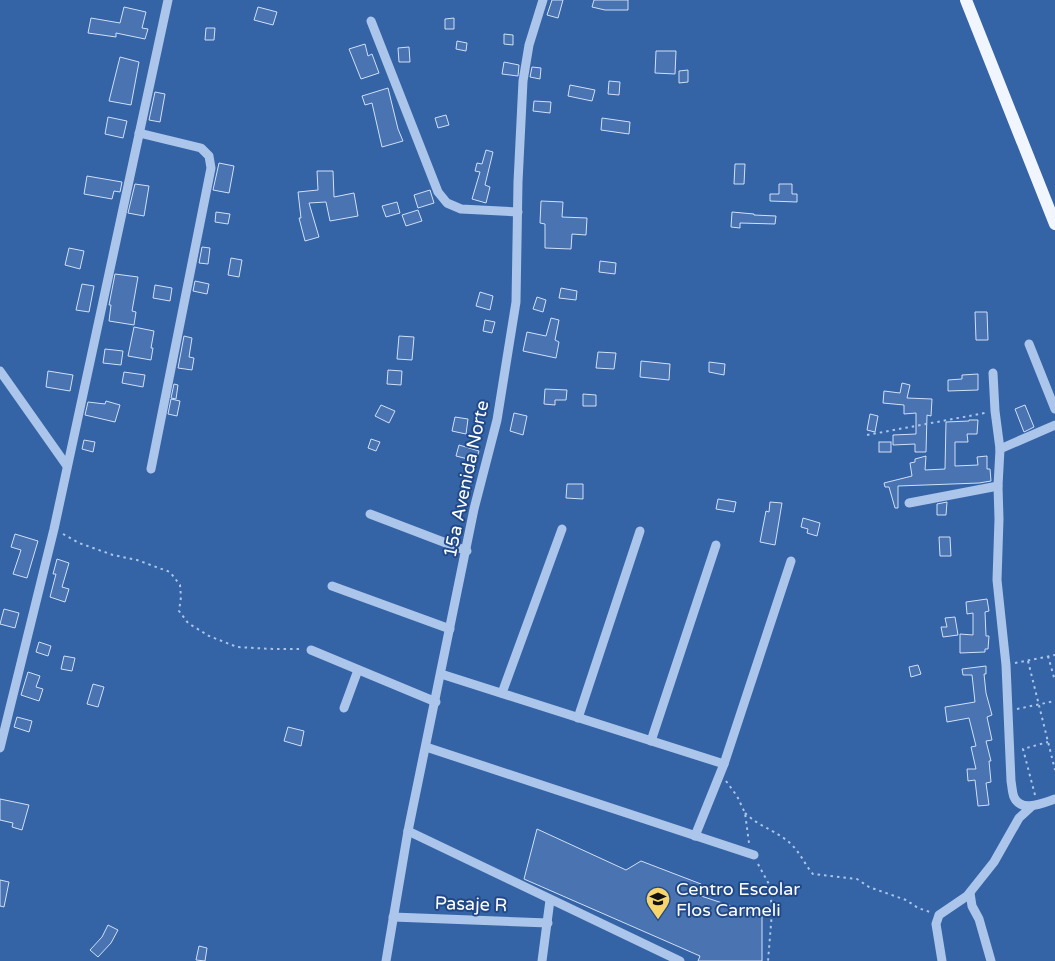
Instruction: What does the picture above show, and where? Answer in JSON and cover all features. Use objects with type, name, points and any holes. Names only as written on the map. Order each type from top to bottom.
[{"type":"main road","points":[[969,1],[1055,224]]},
{"type":"street","points":[[0,748],[54,529],[168,0]]},
{"type":"street","name":"15a Avenida Norte","points":[[386,961],[408,831],[467,551],[474,509],[496,420],[516,302],[523,81],[529,45],[543,0]]},
{"type":"street","points":[[371,21],[438,192],[447,203],[461,209],[518,212]]},
{"type":"street","points":[[139,133],[201,148],[209,156],[211,168],[151,469]]},
{"type":"street","points":[[1029,344],[1055,409]]},
{"type":"street","points":[[0,371],[67,466]]},
{"type":"street","points":[[993,374],[1000,449],[996,580],[1006,665],[1011,781],[1014,796],[1023,805],[1035,805],[1055,799]]},
{"type":"street","points":[[1000,449],[1055,426]]},
{"type":"street","points":[[909,503],[998,486]]},
{"type":"street","points":[[370,514],[467,551]]},
{"type":"street","points":[[502,693],[562,529]]},
{"type":"street","points":[[578,718],[640,531]]},
{"type":"street","points":[[651,741],[716,545]]},
{"type":"street","points":[[696,836],[724,764],[791,561]]},
{"type":"street","points":[[332,586],[450,629]]},
{"type":"street","points":[[311,650],[436,702]]},
{"type":"street","points":[[344,708],[358,670]]},
{"type":"street","points":[[441,674],[724,764]]},
{"type":"street","points":[[426,747],[754,855]]},
{"type":"street","points":[[942,961],[936,924],[939,915],[970,893],[994,862],[1019,818],[1035,805]]},
{"type":"street","points":[[408,831],[680,961]]},
{"type":"street","points":[[970,893],[972,906],[979,919],[991,961]]},
{"type":"street","points":[[542,961],[550,900]]},
{"type":"street","name":"Pasaje R","points":[[393,918],[548,923]]},
{"type":"path","points":[[867,435],[995,411]]},
{"type":"path","points":[[54,529],[79,543],[170,572],[180,585],[179,611],[188,623],[209,636],[237,647],[300,648],[311,650]]},
{"type":"path","points":[[1006,665],[1055,655]]},
{"type":"path","points":[[1048,656],[1055,681]]},
{"type":"path","points":[[1028,661],[1055,770]]},
{"type":"path","points":[[1007,711],[1055,701]]},
{"type":"path","points":[[1035,805],[1023,749],[1048,742]]},
{"type":"path","points":[[746,813],[752,820],[773,831],[791,844],[813,874],[857,879],[869,887],[906,900],[918,908],[939,915]]},
{"type":"shaded area","points":[[0,0],[1055,0],[1055,961],[0,961]]},
{"type":"building","points":[[552,0],[563,0],[558,18],[547,15]]},
{"type":"building","points":[[594,0],[628,0],[628,10],[605,10],[592,7]]},
{"type":"building","points":[[124,7],[146,12],[142,28],[148,29],[145,39],[116,33],[116,37],[88,33],[91,18],[120,23]]},
{"type":"building","points":[[258,7],[277,12],[273,25],[254,20]]},
{"type":"building","points":[[454,18],[454,29],[445,29],[445,19]]},
{"type":"building","points":[[206,28],[215,28],[214,40],[205,40]]},
{"type":"building","points":[[504,34],[513,35],[513,45],[504,44]]},
{"type":"building","points":[[457,41],[467,43],[466,51],[456,49]]},
{"type":"building","points":[[365,44],[368,56],[372,54],[379,73],[361,79],[349,49]]},
{"type":"building","points":[[409,47],[410,62],[399,62],[398,48]]},
{"type":"building","points":[[656,51],[676,51],[675,74],[655,73]]},
{"type":"building","points":[[120,57],[139,62],[131,105],[109,101]]},
{"type":"building","points":[[504,62],[519,65],[518,76],[502,74]]},
{"type":"building","points":[[532,67],[541,68],[540,79],[530,77]]},
{"type":"building","points":[[688,70],[688,82],[679,83],[679,71]]},
{"type":"building","points":[[609,81],[620,82],[619,95],[608,94]]},
{"type":"building","points":[[570,85],[595,90],[592,101],[568,96]]},
{"type":"building","points":[[388,88],[398,129],[403,141],[382,147],[372,103],[365,105],[362,96]]},
{"type":"building","points":[[155,92],[165,94],[160,122],[149,120]]},
{"type":"building","points":[[534,101],[551,102],[550,113],[533,111]]},
{"type":"building","points":[[446,115],[449,125],[438,128],[435,118]]},
{"type":"building","points":[[108,117],[127,121],[123,138],[105,134]]},
{"type":"building","points":[[602,118],[630,122],[629,134],[601,130]]},
{"type":"building","points":[[486,150],[493,152],[485,185],[490,187],[486,203],[472,199],[480,172],[475,171],[477,163],[482,164]]},
{"type":"building","points":[[219,163],[234,166],[229,193],[213,190]]},
{"type":"building","points":[[735,164],[745,164],[744,184],[734,184]]},
{"type":"building","points":[[317,171],[333,171],[334,197],[354,193],[358,216],[330,221],[326,202],[309,203],[319,237],[305,241],[299,218],[301,218],[298,192],[318,190]]},
{"type":"building","points":[[87,176],[122,182],[120,192],[114,191],[112,199],[84,194]]},
{"type":"building","points":[[135,184],[149,186],[144,216],[128,213]]},
{"type":"building","points":[[779,184],[792,184],[792,194],[797,194],[797,202],[770,201],[770,194],[779,194]]},
{"type":"building","points":[[430,190],[434,203],[418,208],[414,195]]},
{"type":"building","points":[[541,201],[563,202],[562,217],[587,218],[586,235],[572,234],[571,249],[545,248],[545,224],[540,223]]},
{"type":"building","points":[[397,202],[400,213],[386,217],[382,206]]},
{"type":"building","points":[[418,210],[422,221],[406,226],[402,215]]},
{"type":"building","points":[[216,212],[230,214],[228,224],[215,222]]},
{"type":"building","points":[[732,212],[776,216],[775,224],[740,223],[740,228],[731,227]]},
{"type":"building","points":[[202,247],[210,248],[208,264],[199,263]]},
{"type":"building","points":[[69,248],[84,251],[80,269],[65,265]]},
{"type":"building","points":[[231,258],[242,260],[239,277],[228,275]]},
{"type":"building","points":[[600,261],[616,263],[615,274],[599,272]]},
{"type":"building","points":[[115,274],[138,277],[132,311],[136,312],[134,325],[109,321],[111,305],[109,305]]},
{"type":"building","points":[[195,281],[209,284],[207,294],[193,291]]},
{"type":"building","points":[[82,284],[94,286],[89,312],[76,310]]},
{"type":"building","points":[[155,285],[172,288],[170,301],[153,298]]},
{"type":"building","points":[[561,288],[577,291],[576,300],[559,298]]},
{"type":"building","points":[[480,292],[493,296],[490,310],[476,306]]},
{"type":"building","points":[[537,297],[546,300],[543,312],[533,309]]},
{"type":"building","points":[[975,312],[987,312],[988,340],[976,340]]},
{"type":"building","points":[[551,318],[559,320],[555,340],[559,342],[556,358],[523,351],[527,332],[546,336]]},
{"type":"building","points":[[485,320],[495,322],[492,333],[483,331]]},
{"type":"building","points":[[134,327],[154,331],[151,360],[128,356]]},
{"type":"building","points":[[184,336],[192,338],[189,357],[194,358],[192,370],[178,368]]},
{"type":"building","points":[[399,336],[414,337],[412,360],[397,359]]},
{"type":"building","points":[[105,349],[123,351],[121,365],[103,363]]},
{"type":"building","points":[[598,352],[616,353],[614,369],[596,368]]},
{"type":"building","points":[[641,361],[670,364],[669,380],[640,377]]},
{"type":"building","points":[[709,362],[725,364],[724,375],[709,372]]},
{"type":"building","points":[[388,370],[402,371],[401,385],[387,384]]},
{"type":"building","points":[[48,371],[73,375],[70,391],[46,387]]},
{"type":"building","points":[[124,372],[145,375],[143,387],[122,383]]},
{"type":"building","points":[[978,374],[978,390],[948,391],[948,380],[962,379],[962,375]]},
{"type":"building","points":[[902,383],[910,385],[907,398],[932,399],[931,416],[927,415],[926,452],[915,452],[915,444],[893,445],[893,435],[916,434],[916,413],[904,414],[904,405],[883,403],[884,391],[900,393]]},
{"type":"building","points":[[174,384],[178,385],[176,399],[171,398]]},
{"type":"building","points":[[545,389],[567,390],[566,400],[555,400],[555,405],[544,404]]},
{"type":"building","points":[[583,394],[596,395],[596,406],[583,406]]},
{"type":"building","points":[[171,399],[180,401],[177,416],[168,414]]},
{"type":"building","points":[[106,401],[120,405],[115,422],[85,415],[88,402],[105,404]]},
{"type":"building","points":[[381,405],[395,411],[389,423],[375,416]]},
{"type":"building","points":[[1025,405],[1034,427],[1024,432],[1015,409]]},
{"type":"building","points":[[514,413],[527,416],[523,435],[510,431]]},
{"type":"building","points":[[870,414],[878,416],[875,432],[867,430]]},
{"type":"building","points":[[455,417],[468,419],[466,434],[452,431]]},
{"type":"building","points":[[978,420],[977,434],[967,434],[968,442],[955,442],[955,466],[978,465],[977,457],[987,456],[987,469],[990,469],[991,481],[898,486],[898,508],[895,508],[889,487],[885,487],[884,483],[912,476],[910,463],[915,462],[915,459],[926,456],[925,470],[945,469],[946,422]]},
{"type":"building","points":[[371,439],[380,442],[376,451],[368,448]]},
{"type":"building","points":[[84,440],[95,442],[93,452],[82,449]]},
{"type":"building","points":[[879,442],[891,442],[891,452],[879,452]]},
{"type":"building","points":[[459,445],[479,451],[476,461],[456,456]]},
{"type":"building","points":[[567,484],[583,484],[583,499],[566,498]]},
{"type":"building","points":[[718,499],[736,502],[734,512],[716,509]]},
{"type":"building","points":[[770,502],[782,503],[775,545],[760,542],[766,511],[769,512]]},
{"type":"building","points":[[947,502],[946,515],[937,515],[937,504]]},
{"type":"building","points":[[803,518],[820,523],[817,536],[807,533],[808,529],[801,527]]},
{"type":"building","points":[[15,534],[38,541],[27,578],[13,574],[21,550],[11,547]]},
{"type":"building","points":[[939,537],[950,537],[951,556],[940,556]]},
{"type":"building","points":[[57,559],[69,563],[62,587],[69,589],[65,602],[50,597],[56,574],[53,574]]},
{"type":"building","points":[[987,599],[989,611],[985,612],[986,636],[989,636],[988,649],[985,649],[985,652],[960,653],[960,634],[973,635],[973,613],[967,614],[966,602]]},
{"type":"building","points":[[4,609],[19,613],[15,628],[0,624]]},
{"type":"building","points":[[955,617],[958,635],[943,637],[941,627],[947,627],[945,618]]},
{"type":"building","points":[[39,642],[51,646],[48,656],[36,652]]},
{"type":"building","points":[[64,656],[75,658],[72,671],[61,669]]},
{"type":"building","points":[[918,665],[921,674],[911,677],[909,667]]},
{"type":"building","points":[[986,666],[986,674],[984,674],[986,693],[992,715],[987,717],[992,740],[986,741],[991,761],[989,761],[991,782],[986,783],[989,805],[978,806],[975,780],[968,781],[967,769],[976,769],[971,747],[976,746],[969,718],[947,722],[945,707],[975,702],[972,675],[963,675],[962,669]]},
{"type":"building","points":[[28,672],[40,676],[36,687],[43,689],[39,701],[21,695]]},
{"type":"building","points":[[93,684],[104,687],[98,707],[87,704]]},
{"type":"building","points":[[17,717],[32,721],[29,732],[14,727]]},
{"type":"building","points":[[288,727],[304,731],[301,746],[284,741]]},
{"type":"building","points":[[0,799],[29,805],[22,830],[12,827],[13,823],[0,820]]},
{"type":"building","name":"Centro Escolar Flos Carmeli","points":[[537,829],[626,870],[641,861],[701,884],[701,896],[762,916],[762,961],[698,961],[700,956],[524,879]]},
{"type":"building","points":[[0,880],[9,882],[4,907],[0,906]]},
{"type":"building","points":[[108,925],[118,930],[111,943],[98,957],[90,950],[102,937]]},
{"type":"building","points":[[199,946],[207,948],[205,961],[196,960]]},
{"type":"place","name":"Centro Escolar Flos Carmeli","points":[[658,920]]}]
